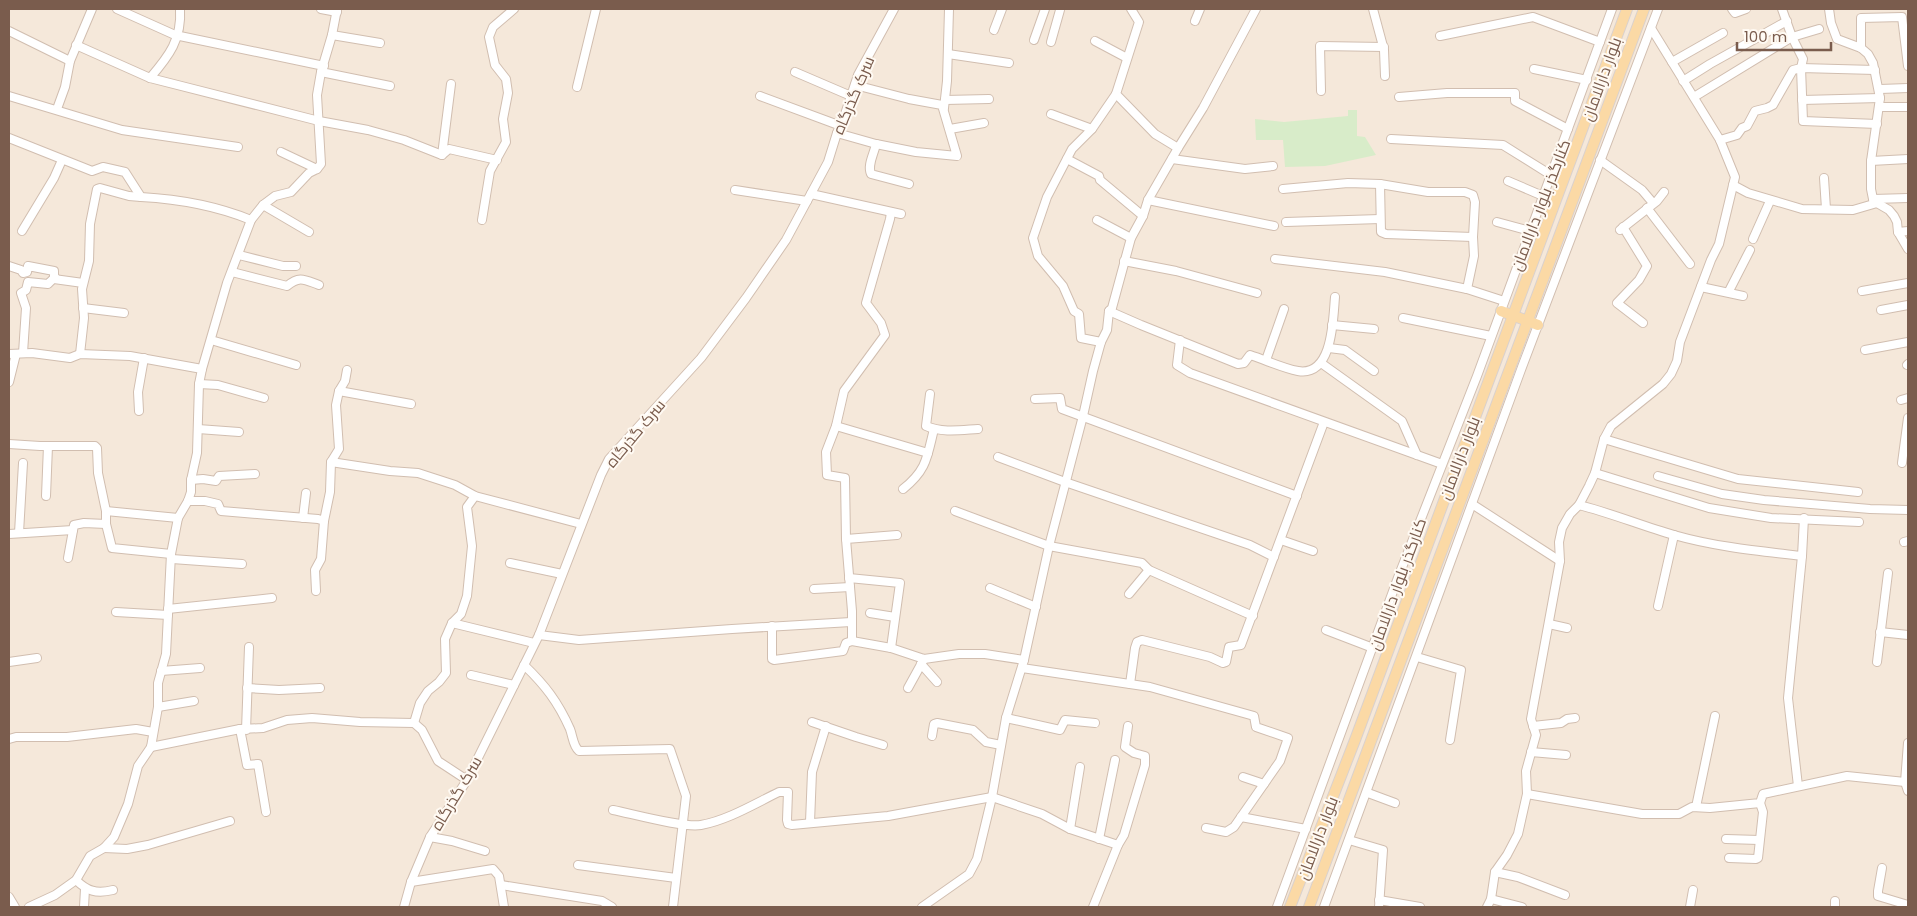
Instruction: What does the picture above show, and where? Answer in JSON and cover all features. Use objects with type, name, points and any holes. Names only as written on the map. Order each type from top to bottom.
[{"type":"main road","name":"بلوار دارالامان","points":[[1290,907],[1352,749],[1627,9]]},
{"type":"main road","name":"بلوار دارالامان","points":[[1309,907],[1644,9]]},
{"type":"main road","points":[[1502,306],[1512,316],[1538,325]]},
{"type":"street","points":[[57,109],[70,61],[92,9]]},
{"type":"street","points":[[117,9],[175,35],[390,86]]},
{"type":"street","points":[[150,78],[165,61],[179,35],[180,9]]},
{"type":"street","points":[[29,907],[55,895],[76,880],[90,856],[104,848],[114,837],[128,804],[138,766],[151,747],[158,707],[158,683],[166,654],[172,557],[178,518],[191,492],[191,480],[197,453],[199,384],[202,369],[227,284],[250,220],[263,205],[275,196],[291,192],[309,173],[317,170],[321,164],[318,94],[337,11],[321,9]]},
{"type":"street","points":[[482,220],[490,171],[506,142],[503,119],[508,93],[506,79],[495,65],[489,37],[493,27],[514,9]]},
{"type":"street","points":[[577,87],[596,9]]},
{"type":"street","name":"سرک گذرگاه","points":[[404,907],[411,882],[430,837],[467,780],[539,635],[581,524],[609,459],[712,343],[786,240],[828,162],[858,75],[894,9]]},
{"type":"street","points":[[760,96],[876,144],[916,152],[956,156],[945,104],[949,9]]},
{"type":"street","points":[[994,30],[1002,9]]},
{"type":"street","points":[[1034,40],[1045,9]]},
{"type":"street","points":[[1101,342],[1081,338],[1079,314],[1074,311],[1063,286],[1038,256],[1034,238],[1047,197],[1072,150],[1092,129],[1116,94],[1139,22],[1131,9]]},
{"type":"street","points":[[1195,21],[1200,9]]},
{"type":"street","points":[[922,907],[969,874],[977,859],[992,797],[1006,718],[1023,664],[1049,546],[1101,342],[1107,330],[1109,311],[1112,308],[1131,238],[1143,216],[1148,200],[1203,108],[1256,9]]},
{"type":"street","points":[[1373,9],[1384,46],[1385,76]]},
{"type":"street","name":"کنارگذر بلوار دارالامان","points":[[1277,907],[1612,9]]},
{"type":"street","points":[[1324,907],[1368,793],[1538,325],[1658,9]]},
{"type":"street","points":[[1732,9],[1734,13],[1746,9]]},
{"type":"street","points":[[1782,9],[1792,37],[1802,56],[1803,122],[1877,124]]},
{"type":"street","points":[[1830,9],[1831,23],[1837,38],[1861,48],[1868,54],[1873,63],[1880,94],[1871,161],[1871,189],[1875,201],[1889,210],[1894,216],[1898,232],[1908,249]]},
{"type":"street","points":[[1051,42],[1059,10]]},
{"type":"street","points":[[1861,48],[1861,18],[1902,16],[1908,66]]},
{"type":"street","points":[[1440,36],[1533,17],[1600,42]]},
{"type":"street","points":[[1683,82],[1718,59],[1787,21]]},
{"type":"street","points":[[1487,907],[1495,872],[1518,834],[1527,794],[1526,771],[1536,735],[1531,719],[1540,662],[1560,562],[1559,542],[1562,528],[1570,514],[1579,505],[1595,473],[1604,439],[1611,426],[1663,384],[1671,374],[1677,361],[1680,342],[1711,260],[1719,244],[1735,177],[1720,140],[1651,28]]},
{"type":"street","points":[[1694,97],[1792,37],[1819,29]]},
{"type":"street","points":[[9,31],[70,61]]},
{"type":"street","points":[[1672,62],[1723,33]]},
{"type":"street","points":[[332,34],[380,43]]},
{"type":"street","points":[[1095,41],[1127,58]]},
{"type":"street","points":[[76,45],[150,78],[319,121],[368,130],[404,140],[442,155]]},
{"type":"street","points":[[1321,91],[1320,46],[1384,46]]},
{"type":"street","points":[[948,54],[1009,62]]},
{"type":"street","points":[[1720,140],[1737,135],[1742,128],[1747,126],[1755,111],[1774,104],[1793,70],[1801,68],[1875,70]]},
{"type":"street","points":[[1534,69],[1587,80]]},
{"type":"street","points":[[795,72],[851,96]]},
{"type":"street","points":[[442,155],[451,84]]},
{"type":"street","points":[[855,85],[909,99],[940,104],[989,100]]},
{"type":"street","points":[[1802,100],[1880,94],[1908,88]]},
{"type":"street","points":[[1399,97],[1447,93],[1515,93],[1515,101],[1568,129]]},
{"type":"street","points":[[1116,94],[1155,134],[1178,148]]},
{"type":"street","points":[[9,96],[122,130],[238,147]]},
{"type":"street","points":[[1879,107],[1908,107]]},
{"type":"street","points":[[1051,114],[1092,129]]},
{"type":"street","points":[[950,129],[984,123]]},
{"type":"street","points":[[9,138],[92,170],[102,167],[125,172],[141,197]]},
{"type":"street","points":[[1391,139],[1503,145],[1551,175]]},
{"type":"street","points":[[876,144],[870,165],[869,171],[871,174],[909,184]]},
{"type":"street","points":[[442,155],[449,149],[497,160]]},
{"type":"street","points":[[281,152],[317,170]]},
{"type":"street","points":[[1067,159],[1099,176],[1100,180],[1143,216]]},
{"type":"street","points":[[1172,159],[1246,169],[1273,166]]},
{"type":"street","points":[[1871,161],[1908,159]]},
{"type":"street","points":[[22,231],[54,178],[62,160]]},
{"type":"street","points":[[1600,160],[1642,190],[1650,206],[1690,264]]},
{"type":"street","points":[[1824,178],[1826,209]]},
{"type":"street","points":[[1508,181],[1543,196]]},
{"type":"street","points":[[1283,189],[1338,183],[1380,184],[1428,192],[1465,192],[1473,195],[1475,202],[1474,256],[1467,289]]},
{"type":"street","points":[[1380,184],[1381,232],[1386,234],[1473,237]]},
{"type":"street","points":[[1733,185],[1770,201],[1802,209],[1853,210],[1875,201],[1908,198]]},
{"type":"street","points":[[80,354],[84,318],[83,283],[88,261],[90,224],[97,189],[100,188],[129,196],[173,200],[236,214],[250,220]]},
{"type":"street","points":[[735,190],[809,197],[901,214]]},
{"type":"street","points":[[1643,323],[1617,302],[1639,280],[1647,266],[1621,228],[1657,201],[1664,192]]},
{"type":"street","points":[[1148,200],[1274,226]]},
{"type":"street","points":[[1753,239],[1770,201]]},
{"type":"street","points":[[263,205],[309,232]]},
{"type":"street","points":[[852,641],[844,478],[827,475],[826,452],[836,426],[844,391],[885,335],[881,322],[866,302],[891,212]]},
{"type":"street","points":[[1286,222],[1380,219]]},
{"type":"street","points":[[1097,220],[1131,238]]},
{"type":"street","points":[[1497,222],[1530,231]]},
{"type":"street","points":[[1898,232],[1908,231]]},
{"type":"street","points":[[1729,291],[1750,250]]},
{"type":"street","points":[[239,255],[283,266],[296,266]]},
{"type":"street","points":[[1274,259],[1385,272],[1467,289],[1502,306]]},
{"type":"street","points":[[1124,261],[1176,271],[1257,293]]},
{"type":"street","points":[[9,266],[21,270],[23,273],[27,272],[28,266],[45,268],[54,271],[54,279],[83,283]]},
{"type":"street","points":[[232,272],[287,286],[295,279],[300,278],[319,285]]},
{"type":"street","points":[[9,382],[26,308],[21,293],[26,290],[28,282],[48,284],[55,277]]},
{"type":"street","points":[[1862,291],[1908,283]]},
{"type":"street","points":[[1701,286],[1744,296]]},
{"type":"street","points":[[1109,311],[1238,364],[1244,363],[1250,355],[1299,371],[1310,370],[1321,363],[1329,348],[1336,297]]},
{"type":"street","points":[[1881,310],[1908,305]]},
{"type":"street","points":[[84,308],[124,313]]},
{"type":"street","points":[[1266,360],[1284,309]]},
{"type":"street","points":[[1403,318],[1491,336]]},
{"type":"street","points":[[1332,325],[1374,329]]},
{"type":"street","points":[[211,340],[296,365]]},
{"type":"street","points":[[1180,340],[1176,365],[1179,368],[1442,464]]},
{"type":"street","points":[[1865,350],[1908,342]]},
{"type":"street","points":[[1329,348],[1345,350],[1374,371]]},
{"type":"street","points":[[16,354],[70,358],[80,354],[130,356],[202,369]]},
{"type":"street","points":[[139,411],[138,392],[144,358]]},
{"type":"street","points":[[1321,363],[1402,421],[1417,455]]},
{"type":"street","points":[[316,591],[315,570],[321,558],[324,522],[330,492],[331,462],[338,449],[336,405],[347,370]]},
{"type":"street","points":[[199,384],[218,385],[264,398]]},
{"type":"street","points":[[340,391],[412,404]]},
{"type":"street","points":[[930,394],[926,426],[934,429],[978,429]]},
{"type":"street","points":[[1035,398],[1060,398],[1062,409],[1298,496]]},
{"type":"street","points":[[1902,463],[1908,418]]},
{"type":"street","points":[[1130,684],[1137,642],[1142,640],[1210,657],[1224,663],[1226,662],[1229,647],[1241,645],[1324,422]]},
{"type":"street","points":[[836,426],[928,453]]},
{"type":"street","points":[[198,429],[240,432]]},
{"type":"street","points":[[903,489],[916,478],[924,465],[934,429]]},
{"type":"street","points":[[1604,439],[1738,479],[1858,492]]},
{"type":"street","points":[[9,444],[95,446],[97,448],[98,473],[112,548],[172,557],[242,564]]},
{"type":"street","points":[[46,496],[48,446]]},
{"type":"street","points":[[998,457],[1065,482],[1250,545],[1274,557]]},
{"type":"street","points":[[331,462],[390,471],[418,473],[454,485],[475,496],[581,524]]},
{"type":"street","points":[[19,533],[23,463]]},
{"type":"street","points":[[1595,473],[1709,508],[1771,518],[1859,522]]},
{"type":"street","points":[[191,480],[216,481],[219,476],[255,474]]},
{"type":"street","points":[[1658,476],[1722,494],[1764,500],[1870,509],[1908,510]]},
{"type":"street","points":[[303,518],[306,493]]},
{"type":"street","points":[[414,723],[420,703],[428,691],[446,673],[445,639],[452,623],[461,614],[467,596],[472,546],[467,507],[475,496]]},
{"type":"street","points":[[188,500],[206,500],[218,504],[222,511],[318,519],[324,522]]},
{"type":"street","points":[[1472,504],[1560,562]]},
{"type":"street","points":[[1579,505],[1613,514],[1674,535],[1729,548],[1802,556]]},
{"type":"street","points":[[106,511],[178,518]]},
{"type":"street","points":[[955,511],[1049,546],[1142,563],[1149,570],[1253,616]]},
{"type":"street","points":[[1798,786],[1788,698],[1804,518]]},
{"type":"street","points":[[68,558],[74,525],[106,524]]},
{"type":"street","points":[[9,534],[73,530]]},
{"type":"street","points":[[846,539],[897,535]]},
{"type":"street","points":[[1658,606],[1674,535]]},
{"type":"street","points":[[1281,540],[1313,551]]},
{"type":"street","points":[[510,563],[562,574]]},
{"type":"street","points":[[1129,594],[1149,570]]},
{"type":"street","points":[[1877,662],[1888,573]]},
{"type":"street","points":[[849,578],[900,583],[891,648]]},
{"type":"street","points":[[814,589],[850,587]]},
{"type":"street","points":[[990,588],[1036,607]]},
{"type":"street","points":[[116,612],[168,612],[272,598]]},
{"type":"street","points":[[870,612],[895,617]]},
{"type":"street","points":[[539,635],[579,640],[851,622]]},
{"type":"street","points":[[452,623],[534,643]]},
{"type":"street","points":[[1549,624],[1567,628]]},
{"type":"street","points":[[772,626],[772,659],[774,660],[843,651],[846,643],[852,641],[891,648],[923,662],[937,682]]},
{"type":"street","points":[[1326,630],[1373,648]]},
{"type":"street","points":[[1880,632],[1908,635]]},
{"type":"street","points":[[249,647],[243,730],[247,765],[258,764],[266,812]]},
{"type":"street","points":[[908,688],[923,662],[959,654],[985,654],[1023,664],[1150,687],[1254,716],[1256,727],[1288,738],[1280,761],[1231,830],[1226,832],[1206,828]]},
{"type":"street","points":[[1417,657],[1461,670],[1450,740]]},
{"type":"street","points":[[9,662],[37,658]]},
{"type":"street","points":[[524,665],[546,686],[560,709],[571,731],[576,749],[579,751],[670,749],[686,796],[673,907]]},
{"type":"street","points":[[161,671],[200,668]]},
{"type":"street","points":[[471,675],[514,685]]},
{"type":"street","points":[[247,688],[279,690],[320,688]]},
{"type":"street","points":[[158,707],[194,701]]},
{"type":"street","points":[[1696,807],[1715,716]]},
{"type":"street","points":[[151,747],[263,728],[287,720],[312,718],[360,722],[414,723],[422,730],[438,761],[467,780]]},
{"type":"street","points":[[1006,718],[1060,730],[1065,720],[1095,723]]},
{"type":"street","points":[[1533,726],[1561,723],[1567,719],[1575,718]]},
{"type":"street","points":[[812,722],[884,745]]},
{"type":"street","points":[[932,736],[934,724],[937,723],[973,730],[986,742],[1001,744]]},
{"type":"street","points":[[810,822],[812,772],[826,726]]},
{"type":"street","points":[[1093,907],[1118,845],[1124,836],[1146,765],[1145,756],[1134,753],[1124,746],[1128,726]]},
{"type":"street","points":[[9,738],[16,736],[67,737],[136,729],[153,732]]},
{"type":"street","points":[[1908,743],[1905,782],[1908,791]]},
{"type":"street","points":[[1531,752],[1566,755]]},
{"type":"street","points":[[1099,839],[1115,760]]},
{"type":"street","points":[[1070,829],[1080,767]]},
{"type":"street","points":[[1729,858],[1758,859],[1763,812],[1760,803],[1764,794],[1848,776],[1905,782]]},
{"type":"street","points":[[1243,777],[1264,784]]},
{"type":"street","points":[[613,810],[700,826],[785,791],[788,792],[788,824],[792,825],[888,816],[992,797],[1042,814],[1070,829],[1118,845]]},
{"type":"street","points":[[1368,793],[1395,803]]},
{"type":"street","points":[[1527,794],[1642,814],[1679,814],[1692,807],[1710,808],[1760,803]]},
{"type":"street","points":[[1241,817],[1306,828]]},
{"type":"street","points":[[104,848],[127,849],[148,846],[230,821]]},
{"type":"street","points":[[430,837],[452,840],[485,851]]},
{"type":"street","points":[[1726,839],[1759,840]]},
{"type":"street","points":[[1349,840],[1384,850],[1379,904],[1420,907]]},
{"type":"street","points":[[578,865],[676,878]]},
{"type":"street","points":[[1882,868],[1878,896],[1908,905]]},
{"type":"street","points":[[411,882],[493,869],[499,876],[504,907]]},
{"type":"street","points":[[1495,872],[1518,877],[1565,896]]},
{"type":"street","points":[[76,880],[85,889],[106,892],[113,890]]},
{"type":"street","points":[[501,885],[602,901],[612,907]]},
{"type":"street","points":[[84,907],[85,889]]},
{"type":"street","points":[[1690,907],[1693,890]]},
{"type":"street","points":[[9,897],[14,907]]},
{"type":"street","points":[[1490,899],[1522,907]]},
{"type":"shaded area","points":[[9,9],[1908,9],[1908,907],[9,907]]},
{"type":"green space","points":[[1348,110],[1357,110],[1357,136],[1365,137],[1376,155],[1325,166],[1285,167],[1283,140],[1256,140],[1255,119],[1284,122],[1348,116]]}]
